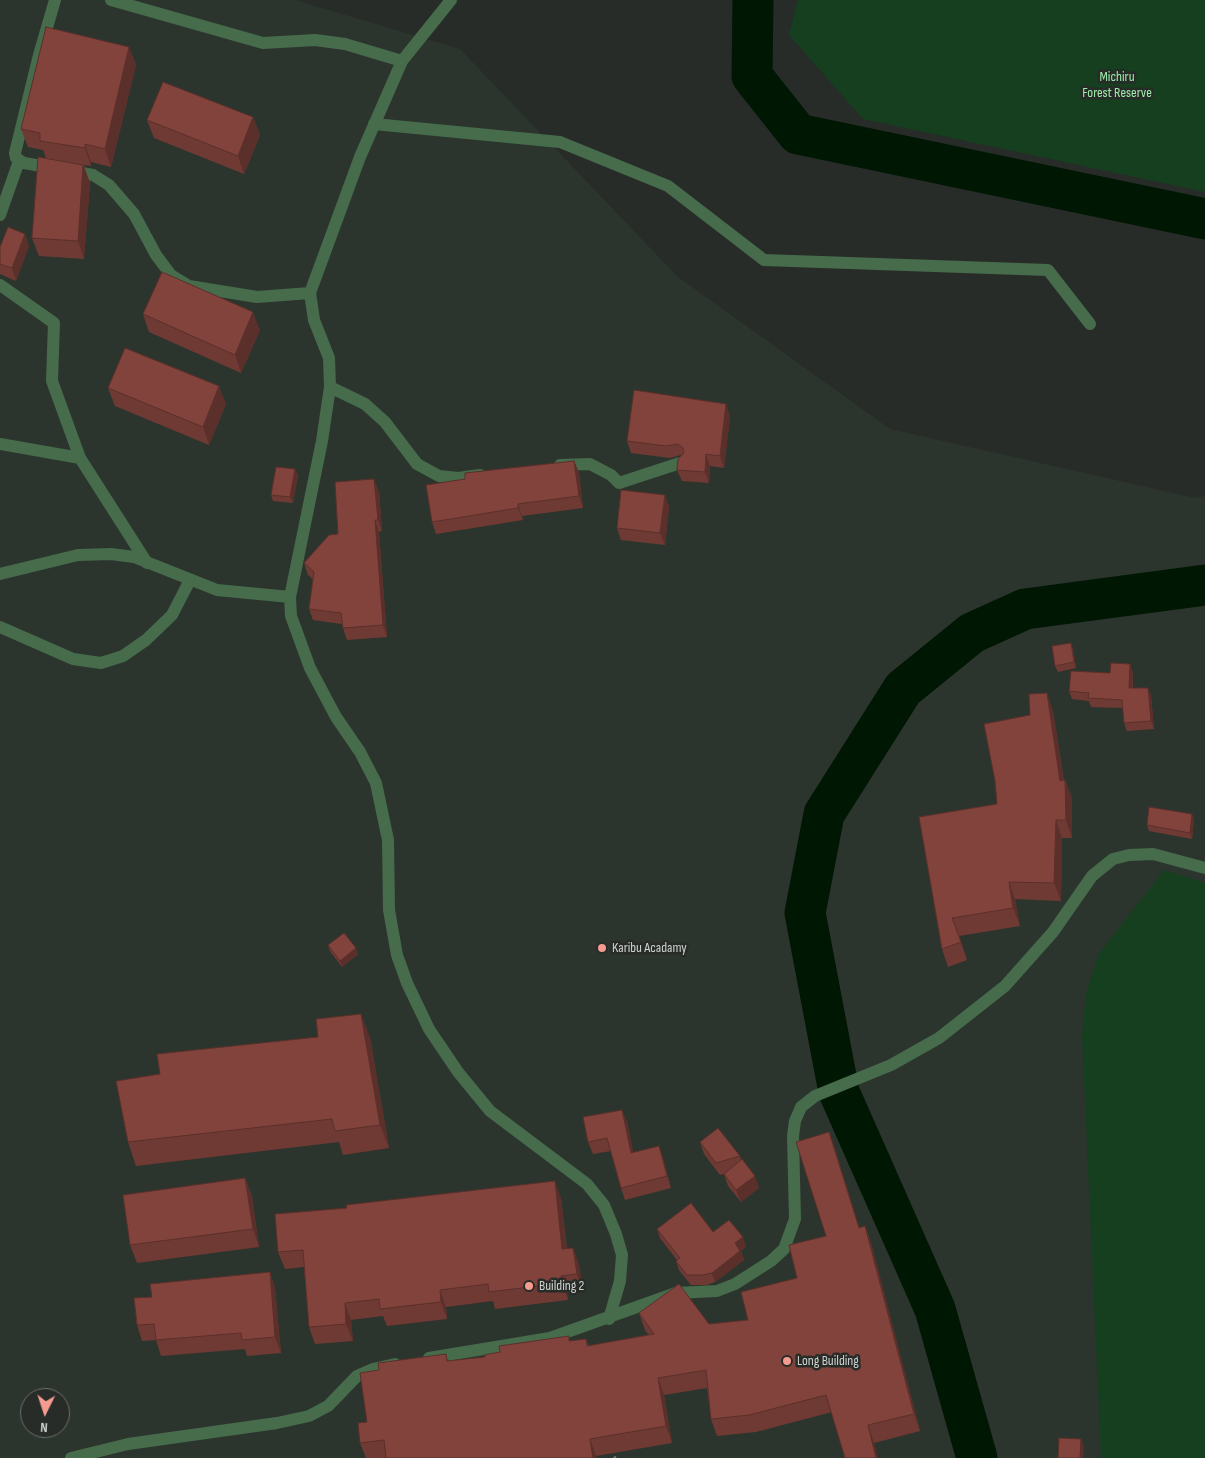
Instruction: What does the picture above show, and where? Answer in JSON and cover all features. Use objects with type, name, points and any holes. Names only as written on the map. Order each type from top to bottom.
[{"type":"street","points":[[0,215],[19,161],[15,154],[39,55],[55,0]]},
{"type":"street","points":[[111,0],[263,43],[315,40],[346,44],[402,61]]},
{"type":"street","points":[[451,0],[402,61],[374,124],[310,293],[314,320],[329,358],[330,386],[322,441],[290,597],[291,616],[310,668],[336,717],[360,752],[376,783],[388,840],[389,910],[398,955],[407,983],[429,1029],[458,1072],[490,1111],[587,1184],[604,1205],[622,1255],[620,1282],[609,1319]]},
{"type":"street","points":[[374,124],[560,142],[668,186],[764,260],[1048,270],[1090,324]]},
{"type":"street","points":[[19,161],[93,175],[109,185],[134,214],[156,255],[172,275],[189,286],[257,297],[310,293]]},
{"type":"street","points":[[0,286],[54,323],[52,381],[80,458],[147,563]]},
{"type":"street","points":[[330,386],[365,404],[385,422],[417,464],[439,476],[458,478],[496,473]]},
{"type":"street","points":[[0,444],[80,458]]},
{"type":"street","points":[[544,467],[590,464],[611,475],[619,483],[680,463]]},
{"type":"street","points":[[0,574],[78,555],[110,554],[134,557],[217,590],[290,597]]},
{"type":"street","points":[[0,627],[73,659],[102,663],[123,656],[146,640],[172,615],[190,580]]},
{"type":"street","points":[[71,1458],[128,1444],[249,1428],[309,1416],[328,1406],[364,1373],[385,1365],[550,1338],[609,1319],[676,1293],[717,1291],[735,1284],[771,1261],[784,1249],[795,1219],[795,1121],[801,1107],[814,1096],[891,1065],[939,1038],[1005,986],[1053,932],[1092,876],[1113,859],[1129,855],[1153,854],[1205,868]]},
{"type":"path","points":[[611,1447],[615,1458]]},
{"type":"shaded area","name":"Karibu Acadamy","points":[[0,0],[295,0],[460,49],[678,277],[890,429],[1195,498],[1205,496],[1205,1458],[0,1458]]},
{"type":"green space","name":"Michiru Forest Reserve","points":[[798,0],[1205,0],[1205,192],[863,119],[789,35]]},
{"type":"green space","points":[[1164,870],[1205,883],[1205,1458],[1101,1458],[1082,1034],[1086,994],[1098,955]]},
{"type":"building","points":[[46,27],[129,47],[105,149],[85,144],[85,148],[40,141],[40,133],[21,129]]},
{"type":"building","points":[[163,82],[253,117],[238,156],[147,120]]},
{"type":"building","points":[[38,157],[83,165],[78,241],[32,238]]},
{"type":"building","points":[[8,227],[25,234],[12,268],[0,264],[0,247]]},
{"type":"building","points":[[162,272],[253,312],[235,355],[143,314]]},
{"type":"building","points":[[125,348],[219,386],[203,427],[108,388]]},
{"type":"building","points":[[634,390],[726,404],[720,456],[706,454],[705,472],[677,470],[678,459],[684,453],[683,448],[678,444],[666,446],[627,441]]},
{"type":"building","points":[[574,461],[579,496],[518,504],[518,508],[432,522],[426,485],[465,479],[465,473]]},
{"type":"building","points":[[276,467],[295,469],[290,497],[271,495]]},
{"type":"building","points":[[374,479],[378,520],[375,520],[383,625],[343,628],[341,613],[309,609],[314,572],[304,563],[329,535],[338,534],[335,482]]},
{"type":"building","points":[[621,490],[665,495],[660,533],[617,528]]},
{"type":"building","points":[[1071,643],[1074,662],[1055,666],[1052,646]]},
{"type":"building","points":[[1111,663],[1130,664],[1129,688],[1148,688],[1151,721],[1124,723],[1122,700],[1088,698],[1089,693],[1069,691],[1071,671],[1110,673]]},
{"type":"building","points":[[1047,693],[1060,781],[1065,780],[1066,820],[1056,820],[1054,883],[1009,882],[1013,908],[952,918],[961,942],[942,949],[919,817],[997,804],[995,781],[984,724],[1030,715],[1029,694]]},
{"type":"building","points":[[1149,807],[1192,814],[1190,833],[1147,825]]},
{"type":"building","points":[[344,933],[356,948],[340,961],[328,945]]},
{"type":"building","points":[[361,1014],[380,1125],[335,1131],[332,1119],[128,1142],[116,1081],[160,1074],[157,1054],[318,1037],[316,1019]]},
{"type":"building","points":[[622,1110],[631,1153],[659,1146],[667,1176],[621,1188],[607,1138],[588,1142],[583,1117]]},
{"type":"building","points":[[718,1128],[740,1156],[716,1163],[700,1142]]},
{"type":"building","points":[[829,1132],[859,1228],[865,1226],[914,1414],[868,1425],[876,1458],[845,1458],[826,1395],[749,1415],[711,1419],[706,1370],[658,1378],[666,1426],[590,1439],[593,1458],[386,1458],[384,1440],[360,1443],[358,1423],[367,1422],[360,1373],[379,1370],[378,1363],[446,1354],[447,1361],[485,1357],[484,1355],[500,1352],[499,1346],[569,1336],[569,1341],[586,1339],[587,1346],[654,1334],[639,1313],[679,1284],[709,1324],[748,1320],[741,1292],[797,1278],[789,1245],[826,1236],[796,1142]]},
{"type":"building","points":[[742,1159],[755,1176],[736,1190],[724,1174]]},
{"type":"building","points":[[245,1178],[253,1229],[130,1245],[123,1195]]},
{"type":"building","points":[[555,1181],[562,1249],[573,1248],[577,1274],[561,1276],[562,1283],[489,1292],[488,1284],[440,1290],[441,1302],[380,1309],[379,1299],[345,1303],[346,1324],[309,1327],[303,1250],[278,1252],[275,1214],[347,1208],[346,1205]]},
{"type":"building","points":[[691,1203],[713,1232],[729,1220],[743,1237],[735,1243],[740,1251],[712,1273],[687,1275],[676,1261],[680,1258],[657,1229]]},
{"type":"building","points":[[270,1272],[275,1337],[242,1340],[241,1333],[156,1340],[154,1324],[137,1325],[134,1298],[152,1297],[150,1284]]},
{"type":"building","points":[[1059,1438],[1081,1439],[1080,1458],[1058,1458]]},
{"type":"waterway","points":[[753,0],[752,76],[798,134],[1205,219]]},
{"type":"waterway","points":[[977,1458],[935,1309],[839,1092],[805,913],[824,814],[903,689],[972,633],[1025,609],[1205,585]]},
{"type":"place","name":"Karibu Acadamy","points":[[602,948]]},
{"type":"place","name":"Building 2","points":[[529,1286]]},
{"type":"place","name":"Long Building","points":[[787,1361]]}]
